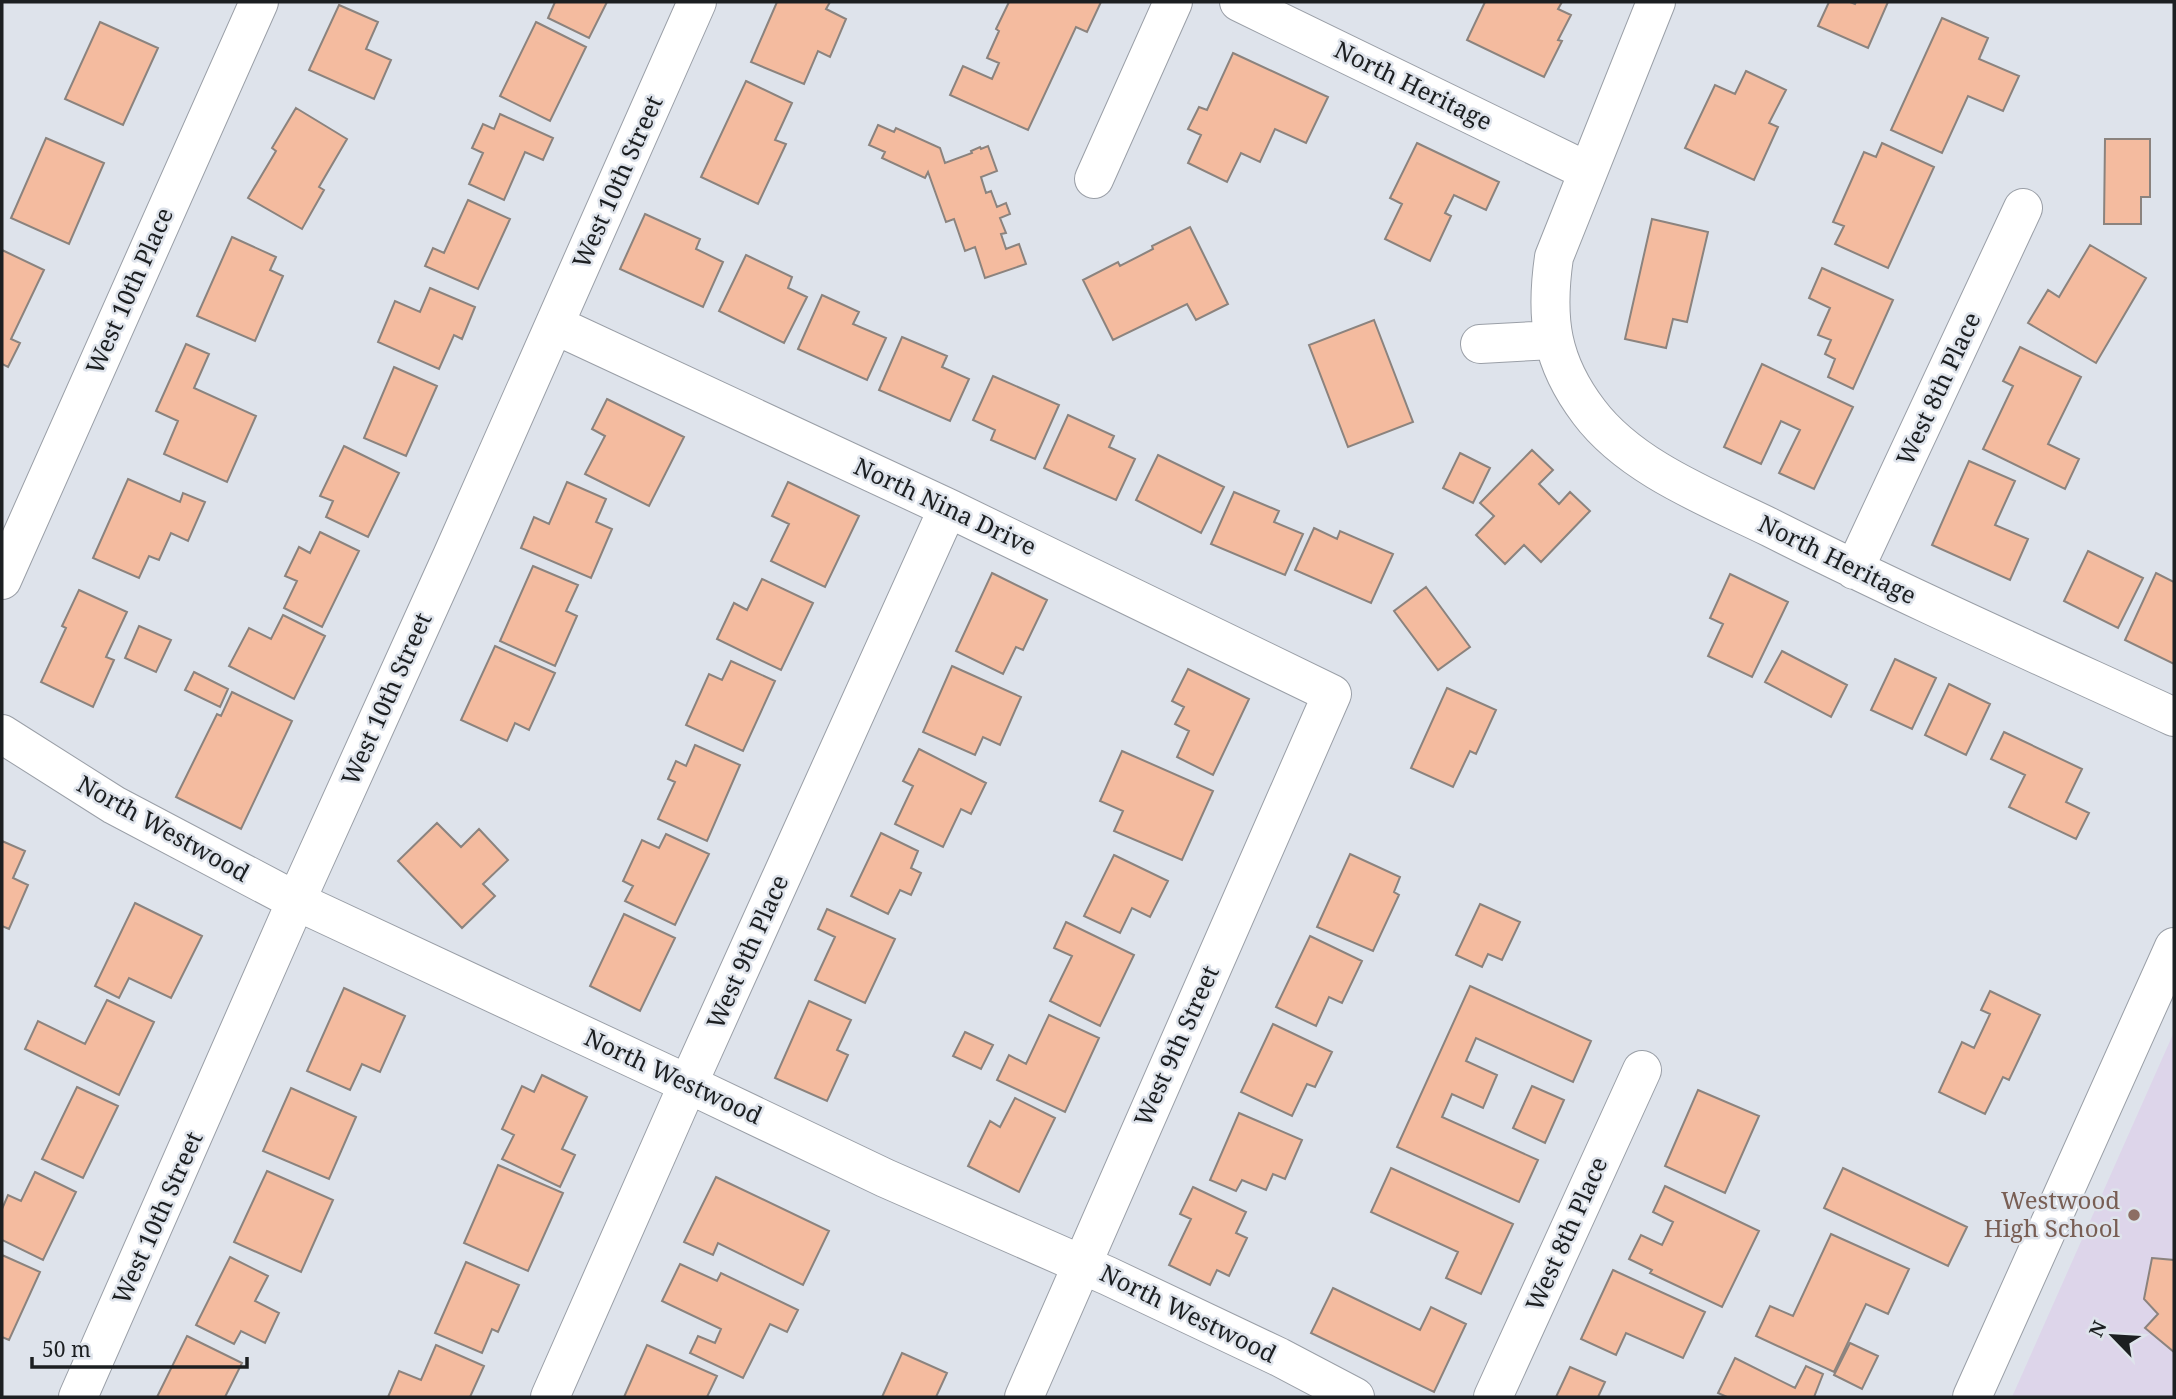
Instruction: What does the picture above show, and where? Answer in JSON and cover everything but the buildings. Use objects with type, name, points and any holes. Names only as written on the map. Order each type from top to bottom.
[{"type":"street","name":"West 10th Place","points":[[2,580],[259,2]]},
{"type":"street","name":"West 10th Street","points":[[78,1397],[697,2]]},
{"type":"street","points":[[1094,179],[1173,2]]},
{"type":"street","name":"North Heritage","points":[[1239,2],[1587,171]]},
{"type":"street","name":"North Heritage","points":[[1656,2],[1554,257],[1549,293],[1553,340],[1568,381],[1590,414],[1623,449],[1673,479],[1854,570],[2174,717]]},
{"type":"street","name":"West 8th Place","points":[[1854,570],[2023,208]]},
{"type":"street","name":"North Nina Drive","points":[[555,325],[948,508],[1332,694]]},
{"type":"street","points":[[1480,344],[1553,340]]},
{"type":"street","name":"West 9th Place","points":[[550,1397],[948,508]]},
{"type":"street","name":"West 9th Street","points":[[1024,1397],[1332,694]]},
{"type":"street","name":"North Westwood","points":[[2,734],[114,805],[296,901],[885,1178],[1082,1264],[1279,1357],[1355,1397]]},
{"type":"street","points":[[1972,1397],[2174,947]]},
{"type":"street","name":"West 8th Place","points":[[1493,1397],[1642,1070]]},
{"type":"shaded area","name":"Westwood High School","points":[[2174,1032],[2174,1397],[2012,1397]]},
{"type":"place","name":"Westwood High School","points":[[2134,1215]]}]
